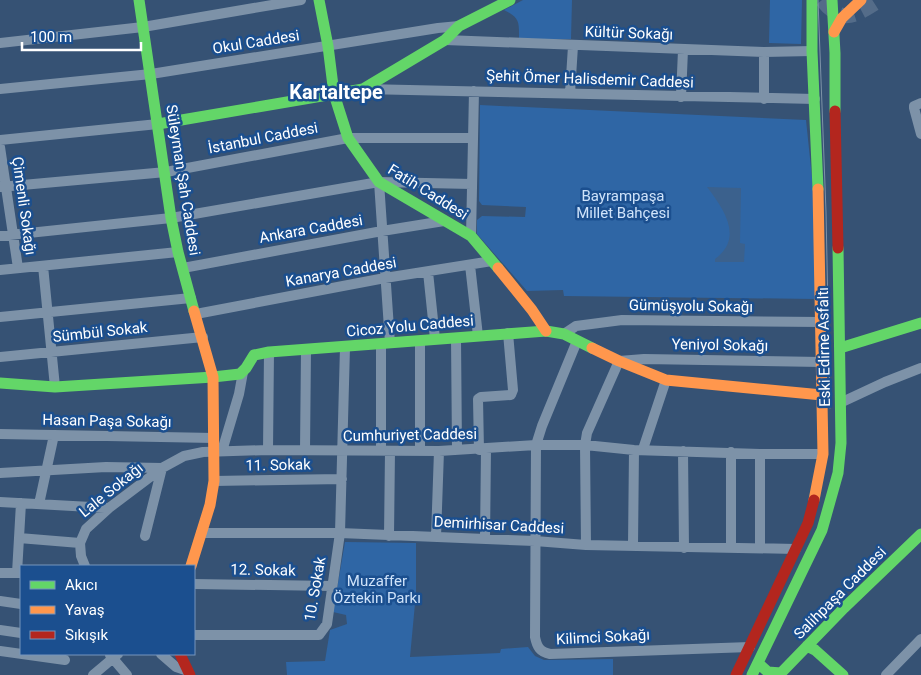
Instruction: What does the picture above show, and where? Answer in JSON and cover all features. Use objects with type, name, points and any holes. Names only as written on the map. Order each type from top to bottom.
[{"type":"street","name":"Süleyman Şah Caddesi","points":[[139,0],[166,172],[171,218],[178,252],[213,377],[214,438],[218,452],[210,506],[191,565]]},
{"type":"street","points":[[0,43],[143,27],[301,0]]},
{"type":"street","name":"Fatih Caddesi","points":[[319,0],[328,46],[334,94],[348,138],[379,182],[472,236],[532,310],[546,331]]},
{"type":"street","name":"Eski Edirne Asfaltı","points":[[736,675],[796,549],[812,510],[823,454],[812,0]]},
{"type":"street","name":"Eski Edirne Asfaltı","points":[[752,675],[822,530],[836,485],[841,443],[832,0]]},
{"type":"street","points":[[834,32],[842,18],[861,0]]},
{"type":"street","name":"Okul Caddesi","points":[[0,89],[150,74],[459,26],[504,2]]},
{"type":"street","points":[[0,140],[158,124],[363,89],[445,40],[459,26]]},
{"type":"street","name":"Kültür Sokağı","points":[[445,40],[683,50],[812,51]]},
{"type":"street","points":[[570,93],[573,46]]},
{"type":"street","points":[[681,96],[683,50]]},
{"type":"street","points":[[764,52],[764,99]]},
{"type":"street","name":"Şehit Ömer Halisdemir Caddesi","points":[[363,89],[815,99]]},
{"type":"street","points":[[472,236],[474,91]]},
{"type":"street","points":[[921,103],[914,106],[921,134]]},
{"type":"street","name":"İstanbul Caddesi","points":[[3,187],[166,172],[348,138],[473,138]]},
{"type":"street","name":"Çimenli Sokağı","points":[[0,147],[3,187],[14,235],[18,268]]},
{"type":"street","points":[[0,236],[171,218],[379,182],[472,184]]},
{"type":"street","points":[[379,182],[385,278],[385,451],[389,536]]},
{"type":"street","name":"Ankara Caddesi","points":[[183,268],[444,221]]},
{"type":"street","points":[[0,270],[178,252]]},
{"type":"street","name":"Kanarya Caddesi","points":[[196,314],[385,278],[492,261]]},
{"type":"street","points":[[470,265],[478,336]]},
{"type":"street","points":[[43,266],[55,387]]},
{"type":"street","points":[[428,272],[435,339]]},
{"type":"street","points":[[0,317],[191,298]]},
{"type":"street","name":"Gümüşyolu Sokağı","points":[[564,334],[576,326],[622,320],[821,322]]},
{"type":"street","points":[[840,348],[921,323]]},
{"type":"street","name":"Cicoz Yolu Caddesi","points":[[243,372],[254,355],[269,352],[546,331],[564,334],[619,361],[666,380],[822,395]]},
{"type":"street","points":[[485,539],[483,449],[478,400],[481,397],[511,395],[513,390],[508,333]]},
{"type":"street","name":"Sümbül Sokak","points":[[0,357],[203,336]]},
{"type":"street","points":[[456,338],[457,450]]},
{"type":"street","points":[[420,341],[420,450]]},
{"type":"street","points":[[535,541],[536,445],[577,342]]},
{"type":"street","name":"10. Sokak","points":[[195,635],[319,635],[327,624],[340,533],[345,347]]},
{"type":"street","points":[[305,450],[306,350]]},
{"type":"street","points":[[268,450],[269,352]]},
{"type":"street","name":"Yeniyol Sokağı","points":[[619,361],[674,359],[821,362]]},
{"type":"street","points":[[586,545],[584,445],[587,433],[619,361]]},
{"type":"street","points":[[840,403],[921,368]]},
{"type":"street","points":[[0,382],[55,387],[213,377],[243,372]]},
{"type":"street","points":[[218,452],[239,394],[243,372]]},
{"type":"street","points":[[633,546],[638,450],[666,380]]},
{"type":"street","name":"Hasan Paşa Sokağı","points":[[0,434],[214,438]]},
{"type":"street","points":[[38,504],[54,435]]},
{"type":"street","name":"Cumhuriyet Caddesi","points":[[0,473],[106,467],[162,468],[184,456],[218,452],[268,450],[439,451],[536,445],[584,445],[638,450],[823,454]]},
{"type":"street","points":[[436,537],[439,451]]},
{"type":"street","points":[[683,451],[684,548]]},
{"type":"street","points":[[731,452],[731,548]]},
{"type":"street","points":[[760,454],[760,548]]},
{"type":"street","points":[[823,454],[832,460],[836,485]]},
{"type":"street","points":[[145,536],[162,468]]},
{"type":"street","name":"Lale Sokağı","points":[[85,565],[81,556],[80,543],[86,529],[109,508],[162,468]]},
{"type":"street","name":"11. Sokak","points":[[214,481],[342,479]]},
{"type":"street","points":[[0,502],[109,508]]},
{"type":"street","points":[[0,572],[19,572],[21,503]]},
{"type":"street","name":"Demirhisar Caddesi","points":[[201,533],[340,533],[535,541],[586,545],[796,549]]},
{"type":"street","name":"Salihpaşa Caddesi","points":[[758,663],[768,674],[780,674],[844,608],[921,534]]},
{"type":"street","points":[[19,538],[80,543]]},
{"type":"street","name":"Kilimci Sokağı","points":[[535,541],[535,637],[538,649],[543,653],[750,646]]},
{"type":"street","name":"12. Sokak","points":[[195,584],[332,586]]},
{"type":"street","points":[[0,601],[20,604]]},
{"type":"street","points":[[0,630],[20,633]]},
{"type":"street","points":[[886,675],[921,639]]},
{"type":"street","points":[[807,646],[843,675]]},
{"type":"street","points":[[0,651],[20,654]]},
{"type":"street","points":[[29,655],[65,660]]},
{"type":"street","points":[[93,675],[113,655],[127,675]]},
{"type":"street","points":[[161,655],[176,667],[189,673]]},
{"type":"street","points":[[180,655],[189,673]]},
{"type":"green space","points":[[523,0],[572,0],[571,39],[519,39],[518,21],[504,10]]},
{"type":"green space","points":[[770,0],[802,0],[801,44],[769,43]]},
{"type":"green space","name":"Bayrampaşa Millet Bahçesi","points":[[480,105],[806,120],[813,187],[816,299],[564,296],[563,290],[527,291],[477,234],[477,220],[482,216],[525,217],[526,207],[482,205],[479,201]]},
{"type":"green space","name":"Muzaffer Öztekin Parkı","points":[[345,542],[416,543],[416,593],[410,657],[500,653],[501,649],[528,647],[535,656],[544,660],[613,659],[613,675],[287,675],[286,662],[325,661],[330,630],[347,624],[346,615],[333,612]]},
{"type":"shaded area","points":[[707,187],[741,188],[740,243],[745,244],[744,262],[715,262],[715,259],[724,251],[730,233],[725,214]]},
{"type":"tunnel","points":[[822,0],[830,8],[843,15],[857,13],[880,0]]},
{"type":"tram line","points":[[818,0],[826,212],[830,408]]},
{"type":"traffic: fast","points":[[139,0],[171,218],[194,311]]},
{"type":"traffic: fast","points":[[319,0],[328,46],[334,94],[348,138],[379,182],[471,236],[498,268]]},
{"type":"traffic: fast","points":[[158,124],[363,89],[445,40],[459,26],[510,0]]},
{"type":"traffic: fast","points":[[812,0],[812,51],[818,189]]},
{"type":"traffic: fast","points":[[832,0],[835,53],[835,111]]},
{"type":"traffic: fast","points":[[752,675],[822,530],[838,473],[841,443],[838,248]]},
{"type":"traffic: fast","points":[[840,348],[921,323]]},
{"type":"traffic: fast","points":[[0,383],[55,387],[213,377],[240,374],[254,355],[269,352],[546,331],[564,334],[592,348]]},
{"type":"traffic: fast","points":[[779,675],[844,608],[921,534]]},
{"type":"traffic: fast","points":[[807,646],[815,650],[843,675]]},
{"type":"traffic: fast","points":[[758,663],[768,672],[781,673]]},
{"type":"traffic: slow","points":[[834,32],[842,18],[861,0]]},
{"type":"traffic: slow","points":[[814,500],[823,454],[818,189]]},
{"type":"traffic: slow","points":[[498,268],[532,310],[546,331]]},
{"type":"traffic: slow","points":[[191,565],[210,505],[214,481],[213,377],[194,311]]},
{"type":"traffic: slow","points":[[592,348],[666,380],[822,395]]},
{"type":"traffic: jam","points":[[835,111],[838,248]]},
{"type":"traffic: jam","points":[[736,675],[808,523],[814,500]]},
{"type":"traffic: jam","points":[[180,655],[190,675]]},
{"type":"district","name":"Kartaltepe","points":[[336,92]]}]
